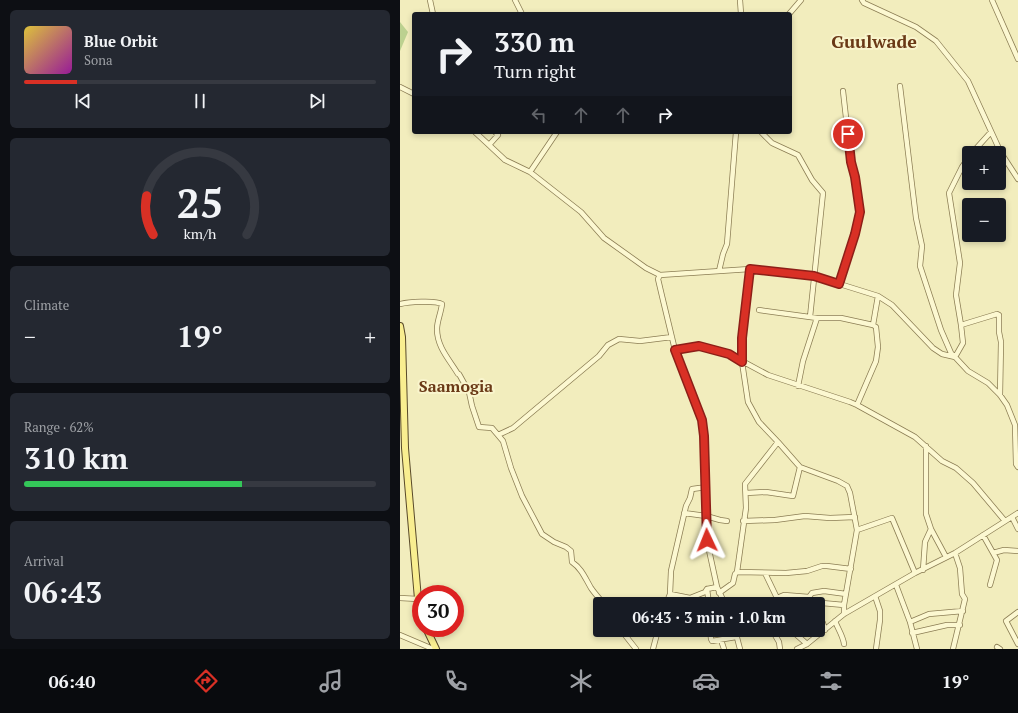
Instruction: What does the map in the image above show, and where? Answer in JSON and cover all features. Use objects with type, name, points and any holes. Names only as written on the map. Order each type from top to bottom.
[{"type":"main road","points":[[400,326],[402,337],[405,448],[417,585]]},
{"type":"main road","points":[[429,637],[434,649]]},
{"type":"street","points":[[430,0],[433,12]]},
{"type":"street","points":[[515,0],[521,12]]},
{"type":"street","points":[[740,0],[741,12]]},
{"type":"street","points":[[791,12],[801,0]]},
{"type":"street","points":[[862,0],[864,3],[916,27],[936,41],[968,80],[1001,153],[1018,178]]},
{"type":"street","points":[[992,0],[1018,58]]},
{"type":"street","points":[[900,86],[916,218],[922,246],[920,266],[941,330],[951,353],[968,371],[988,383],[1000,395],[1007,406],[1015,425],[1016,464],[1018,467]]},
{"type":"street","points":[[400,88],[412,93]]},
{"type":"street","points":[[839,284],[855,234],[860,212],[855,177],[851,162],[843,91]]},
{"type":"street","points":[[978,146],[991,132]]},
{"type":"street","points":[[477,134],[505,160],[530,172],[581,212],[604,238],[646,268],[660,275],[750,269],[814,276],[878,296],[892,305],[933,348],[942,354],[955,357]]},
{"type":"street","points":[[489,145],[498,135],[497,134]]},
{"type":"street","points":[[530,172],[556,134]]},
{"type":"street","points":[[719,271],[727,244],[736,134]]},
{"type":"street","points":[[763,134],[772,143],[798,155],[812,180],[823,193],[810,317]]},
{"type":"street","points":[[955,357],[963,343],[956,295],[960,262],[949,193],[962,167]]},
{"type":"street","points":[[750,269],[742,338],[742,362],[748,402],[759,422],[800,468],[838,481],[847,486],[850,493],[857,530],[844,605],[844,614]]},
{"type":"street","points":[[660,275],[658,280],[675,350],[702,420],[707,487],[707,540],[717,587],[721,597]]},
{"type":"street","points":[[873,325],[878,296]]},
{"type":"street","points":[[400,304],[422,302],[438,302],[442,304],[437,330],[439,344],[469,392],[479,427],[492,428],[503,441],[511,468],[525,504],[542,534],[571,551],[572,562],[582,570],[598,597]]},
{"type":"street","points":[[759,310],[817,318],[841,318],[876,327],[878,347],[876,361],[857,405]]},
{"type":"street","points":[[961,325],[997,314],[999,315],[999,332],[1001,342],[1000,395]]},
{"type":"street","points":[[798,386],[803,360],[817,318]]},
{"type":"street","points":[[498,435],[514,428],[599,356],[608,345],[620,338],[640,341],[672,337]]},
{"type":"street","points":[[675,350],[699,346],[729,354],[768,375],[857,405],[915,437],[942,462],[956,468],[973,483],[1005,521]]},
{"type":"street","points":[[719,593],[733,583],[737,572],[746,508],[745,484],[778,442]]},
{"type":"street","points":[[926,446],[926,514],[931,529],[946,557]]},
{"type":"street","points":[[746,493],[766,492],[793,496],[800,468]]},
{"type":"street","points":[[669,597],[671,571],[684,513],[692,489],[707,487]]},
{"type":"street","points":[[684,513],[727,521]]},
{"type":"street","points":[[825,630],[844,614],[915,573],[955,553],[1018,513]]},
{"type":"street","points":[[743,521],[775,520],[805,516],[830,518],[855,517]]},
{"type":"street","points":[[1012,517],[1018,529]]},
{"type":"street","points":[[857,530],[892,518],[915,573]]},
{"type":"street","points":[[923,570],[925,542],[931,529]]},
{"type":"street","points":[[984,535],[997,562],[990,585]]},
{"type":"street","points":[[993,553],[1004,550],[1018,551]]},
{"type":"street","points":[[953,649],[965,600],[962,594],[960,568],[955,553]]},
{"type":"street","points":[[737,572],[786,573],[807,571],[822,566],[851,569]]},
{"type":"street","points":[[765,573],[777,597]]},
{"type":"street","points":[[896,585],[910,622],[917,649]]},
{"type":"street","points":[[692,597],[705,592],[707,589],[717,587]]},
{"type":"street","points":[[707,589],[708,597]]},
{"type":"street","points":[[779,597],[784,595],[809,597],[812,594],[824,591],[846,594]]},
{"type":"street","points":[[670,594],[685,597]]},
{"type":"street","points":[[876,596],[880,611],[876,649]]},
{"type":"street","points":[[400,598],[412,599]]},
{"type":"street","points":[[825,604],[844,605]]},
{"type":"street","points":[[910,622],[930,614],[963,611]]},
{"type":"street","points":[[1018,612],[1006,621],[1018,644]]},
{"type":"street","points":[[835,621],[843,638],[844,644]]},
{"type":"street","points":[[912,633],[948,625],[960,625]]},
{"type":"street","points":[[400,635],[434,649]]},
{"type":"street","points":[[627,637],[636,649]]},
{"type":"street","points":[[653,649],[656,637]]},
{"type":"street","points":[[711,637],[711,640],[736,637],[740,649]]},
{"type":"street","points":[[776,637],[780,649]]},
{"type":"street","points":[[798,637],[806,644]]},
{"type":"street","points":[[797,649],[816,637]]},
{"type":"street","points":[[721,640],[724,649]]},
{"type":"green space","points":[[400,22],[408,32],[400,51]]},
{"type":"district","name":"Guulwade","points":[[874,41]]},
{"type":"district","name":"Saamogia","points":[[456,386]]},
{"type":"route","points":[[707,540],[706,454],[702,420],[675,350],[699,346],[729,354],[742,362],[742,338],[750,269],[814,276],[839,284],[855,234],[860,212],[855,177],[851,162],[848,134]]}]
